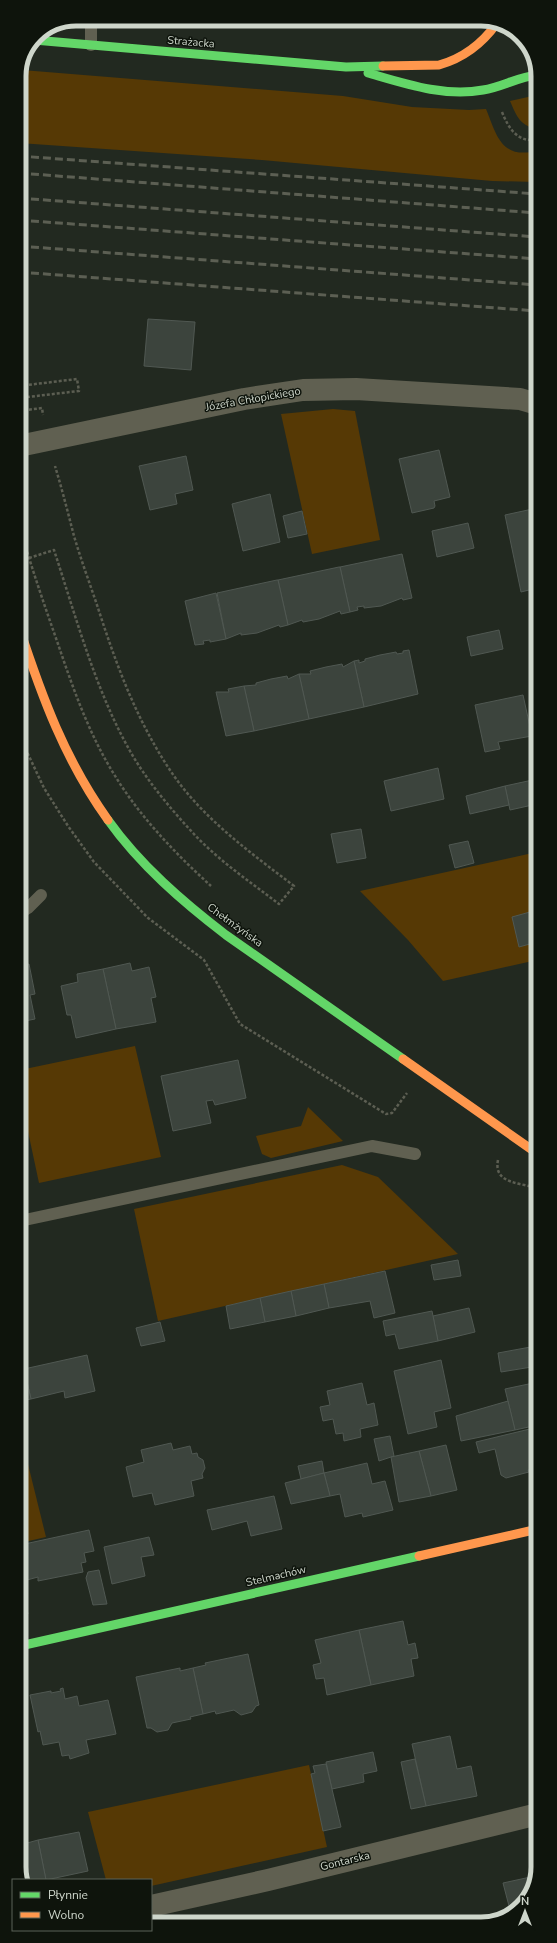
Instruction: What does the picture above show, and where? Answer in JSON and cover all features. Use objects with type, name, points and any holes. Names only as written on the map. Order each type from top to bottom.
[{"type":"street","name":"Strażacka","points":[[41,41],[346,67],[439,65],[452,62],[472,50],[493,28]]},
{"type":"street","name":"Strażacka","points":[[346,67],[437,92],[455,93],[485,90],[521,77],[531,76]]},
{"type":"street","name":"Józefa Chłopickiego","points":[[26,445],[236,401],[303,390],[349,389],[520,399],[531,402]]},
{"type":"street","name":"Chełmżyńska","points":[[26,647],[47,708],[70,760],[107,820],[149,870],[181,899],[216,927],[531,1149]]},
{"type":"street","name":"Stelmachów","points":[[26,1645],[531,1531]]},
{"type":"street","name":"Gontarska","points":[[152,1906],[268,1880],[531,1816]]},
{"type":"lane","points":[[91,26],[91,45]]},
{"type":"lane","points":[[26,910],[41,895]]},
{"type":"lane","points":[[26,1220],[372,1146],[415,1154]]},
{"type":"path","points":[[26,385],[77,379],[79,392],[26,397]]},
{"type":"path","points":[[29,558],[54,550],[89,655],[108,704],[130,751],[160,795],[194,834],[233,868],[279,904],[294,886],[248,851],[208,816],[174,777],[146,733],[125,686],[107,636],[74,537],[54,463]]},
{"type":"path","points":[[26,547],[74,690],[93,736],[105,760],[130,799],[149,822],[171,847],[212,887]]},
{"type":"path","points":[[26,749],[48,794],[94,862],[144,914],[204,960],[240,1024],[386,1114],[394,1112],[407,1093]]},
{"type":"path","points":[[499,1157],[497,1162],[498,1171],[505,1180],[531,1187]]},
{"type":"shaded area","points":[[27,70],[343,96],[412,107],[469,110],[486,109],[497,136],[502,143],[515,152],[531,152],[531,182],[492,181],[262,160],[26,143]]},
{"type":"shaded area","points":[[531,96],[531,128],[519,119],[510,101]]},
{"type":"shaded area","points":[[333,409],[355,411],[380,540],[312,554],[281,414]]},
{"type":"shaded area","points":[[531,853],[531,961],[443,981],[408,940],[360,891]]},
{"type":"shaded area","points":[[135,1046],[161,1157],[39,1183],[26,1122],[26,1069]]},
{"type":"shaded area","points":[[308,1107],[343,1141],[271,1158],[262,1154],[256,1136],[301,1126]]},
{"type":"shaded area","points":[[342,1165],[378,1177],[458,1254],[158,1321],[134,1209]]},
{"type":"shaded area","points":[[26,1456],[46,1537],[26,1542]]},
{"type":"shaded area","points":[[309,1765],[327,1847],[152,1886],[152,1879],[106,1879],[88,1812]]},
{"type":"building","points":[[148,319],[195,322],[191,370],[144,366]]},
{"type":"building","points":[[439,450],[450,497],[434,501],[434,508],[412,513],[399,459]]},
{"type":"building","points":[[186,456],[193,490],[175,494],[177,504],[150,510],[139,466]]},
{"type":"building","points":[[270,494],[280,542],[243,551],[232,504]]},
{"type":"building","points":[[531,509],[531,590],[521,592],[505,515]]},
{"type":"building","points":[[302,511],[307,534],[288,538],[283,516]]},
{"type":"building","points":[[468,523],[474,548],[437,557],[432,531]]},
{"type":"building","points":[[402,554],[412,598],[403,600],[402,598],[381,606],[364,608],[364,606],[357,607],[358,610],[350,612],[340,567]]},
{"type":"building","points":[[340,567],[350,612],[341,614],[340,611],[319,619],[303,622],[302,620],[288,625],[278,580]]},
{"type":"building","points":[[278,580],[288,625],[280,627],[279,625],[257,633],[241,635],[241,633],[226,639],[217,593]]},
{"type":"building","points":[[216,593],[226,639],[210,642],[210,640],[203,641],[204,644],[195,645],[185,601]]},
{"type":"building","points":[[499,630],[503,649],[471,656],[467,637]]},
{"type":"building","points":[[409,650],[418,694],[364,707],[354,661],[359,660],[359,663],[365,661],[365,659],[380,655],[396,652],[397,654],[403,653],[403,651]]},
{"type":"building","points":[[354,661],[364,707],[309,719],[299,674],[311,674],[310,671],[342,664],[343,667]]},
{"type":"building","points":[[299,674],[309,719],[254,731],[244,686],[256,685],[256,683],[287,676],[288,679]]},
{"type":"building","points":[[244,686],[254,731],[226,736],[216,692],[229,692],[228,689]]},
{"type":"building","points":[[523,695],[531,736],[498,742],[500,749],[485,752],[475,705]]},
{"type":"building","points":[[438,768],[444,799],[391,811],[384,781]]},
{"type":"building","points":[[531,780],[531,805],[510,810],[505,786]]},
{"type":"building","points":[[505,786],[509,805],[470,814],[466,796]]},
{"type":"building","points":[[361,829],[366,858],[337,863],[331,834]]},
{"type":"building","points":[[468,841],[474,863],[455,868],[449,845]]},
{"type":"building","points":[[531,912],[531,944],[519,947],[512,917]]},
{"type":"building","points":[[130,963],[132,971],[149,967],[156,997],[151,998],[156,1022],[116,1029],[103,969]]},
{"type":"building","points":[[29,964],[35,994],[30,995],[35,1019],[26,1021],[26,965]]},
{"type":"building","points":[[103,969],[116,1029],[76,1038],[71,1015],[67,1015],[61,986],[78,982],[77,974]]},
{"type":"building","points":[[238,1060],[246,1098],[215,1105],[213,1100],[206,1101],[211,1123],[173,1131],[161,1076]]},
{"type":"building","points":[[458,1260],[461,1276],[434,1280],[431,1265]]},
{"type":"building","points":[[385,1271],[395,1313],[374,1318],[370,1301],[329,1308],[324,1284]]},
{"type":"building","points":[[324,1284],[329,1308],[296,1316],[291,1291]]},
{"type":"building","points":[[291,1291],[296,1316],[265,1322],[260,1298]]},
{"type":"building","points":[[260,1298],[265,1322],[230,1329],[226,1306]]},
{"type":"building","points":[[469,1308],[475,1332],[438,1341],[433,1316]]},
{"type":"building","points":[[432,1311],[438,1341],[399,1349],[395,1334],[386,1336],[383,1321]]},
{"type":"building","points":[[160,1322],[165,1341],[141,1346],[136,1328]]},
{"type":"building","points":[[531,1347],[531,1367],[501,1372],[498,1353]]},
{"type":"building","points":[[87,1355],[95,1391],[65,1398],[64,1391],[31,1399],[26,1378],[26,1369]]},
{"type":"building","points":[[441,1360],[451,1408],[434,1412],[437,1427],[408,1434],[394,1371]]},
{"type":"building","points":[[26,1378],[31,1399],[26,1400]]},
{"type":"building","points":[[362,1383],[367,1405],[374,1403],[378,1425],[360,1429],[361,1437],[344,1441],[343,1433],[336,1434],[333,1419],[323,1421],[320,1407],[330,1405],[327,1391]]},
{"type":"building","points":[[531,1383],[531,1427],[515,1430],[505,1389]]},
{"type":"building","points":[[508,1401],[515,1430],[461,1441],[456,1416]]},
{"type":"building","points":[[531,1429],[531,1469],[528,1470],[529,1472],[506,1478],[501,1475],[495,1449],[479,1453],[476,1442]]},
{"type":"building","points":[[390,1436],[394,1456],[379,1461],[374,1439]]},
{"type":"building","points":[[171,1443],[173,1450],[190,1446],[192,1454],[197,1453],[198,1457],[203,1460],[205,1468],[202,1474],[203,1478],[191,1481],[194,1496],[155,1505],[152,1493],[133,1497],[126,1467],[144,1462],[141,1450]]},
{"type":"building","points":[[446,1445],[457,1490],[431,1496],[419,1451]]},
{"type":"building","points":[[419,1451],[431,1496],[399,1502],[391,1457]]},
{"type":"building","points":[[322,1461],[324,1473],[301,1479],[298,1466]]},
{"type":"building","points":[[367,1463],[372,1484],[385,1481],[393,1510],[363,1517],[362,1513],[345,1517],[340,1494],[330,1496],[324,1473]]},
{"type":"building","points":[[324,1473],[330,1496],[291,1504],[285,1483]]},
{"type":"building","points":[[274,1496],[282,1529],[251,1536],[247,1521],[212,1530],[207,1510]]},
{"type":"building","points":[[89,1530],[94,1551],[84,1553],[86,1562],[81,1563],[83,1572],[38,1581],[38,1577],[27,1580],[26,1544]]},
{"type":"building","points":[[149,1537],[154,1555],[141,1557],[145,1576],[112,1584],[104,1547]]},
{"type":"building","points":[[99,1570],[107,1604],[93,1605],[86,1578],[88,1572]]},
{"type":"building","points":[[26,1604],[28,1614],[26,1614]]},
{"type":"building","points":[[403,1621],[408,1645],[415,1643],[418,1658],[411,1659],[414,1676],[371,1685],[359,1630]]},
{"type":"building","points":[[359,1630],[371,1685],[327,1695],[324,1678],[316,1679],[313,1665],[321,1663],[315,1640]]},
{"type":"building","points":[[248,1654],[259,1705],[256,1706],[252,1712],[241,1715],[234,1710],[216,1714],[215,1711],[203,1714],[193,1668],[206,1665],[205,1663]]},
{"type":"building","points":[[180,1668],[180,1671],[193,1668],[203,1714],[190,1717],[191,1719],[172,1723],[168,1730],[157,1732],[151,1728],[147,1728],[136,1677]]},
{"type":"building","points":[[63,1688],[65,1699],[77,1696],[79,1706],[108,1700],[116,1734],[86,1740],[89,1753],[70,1759],[69,1755],[62,1756],[59,1742],[43,1745],[40,1731],[38,1732],[30,1695],[51,1691],[51,1693],[61,1691],[60,1689]]},
{"type":"building","points":[[450,1736],[457,1769],[471,1766],[477,1796],[426,1806],[412,1744]]},
{"type":"building","points":[[373,1752],[377,1771],[363,1774],[364,1782],[332,1789],[326,1762]]},
{"type":"building","points":[[415,1759],[426,1806],[411,1809],[401,1762]]},
{"type":"building","points":[[326,1764],[341,1827],[323,1831],[311,1774],[315,1773],[313,1766]]},
{"type":"building","points":[[79,1832],[88,1871],[46,1879],[38,1840]]},
{"type":"building","points":[[38,1840],[46,1879],[28,1879],[26,1866],[26,1843]]},
{"type":"building","points":[[530,1877],[524,1891],[505,1891],[503,1883]]},
{"type":"railway","points":[[26,157],[531,194]]},
{"type":"railway","points":[[26,174],[531,213]]},
{"type":"railway","points":[[26,199],[531,237]]},
{"type":"railway","points":[[26,221],[531,259]]},
{"type":"railway","points":[[26,247],[531,285]]},
{"type":"railway","points":[[26,273],[531,311]]},
{"type":"traffic: fast","points":[[41,41],[346,67],[383,66]]},
{"type":"traffic: fast","points":[[368,73],[425,88],[454,92],[483,90],[531,76]]},
{"type":"traffic: fast","points":[[108,820],[120,837],[163,882],[226,935],[403,1059]]},
{"type":"traffic: fast","points":[[26,1645],[419,1556]]},
{"type":"traffic: slow","points":[[383,66],[439,65],[448,62],[479,44],[493,28]]},
{"type":"traffic: slow","points":[[26,647],[46,703],[67,751],[79,774],[108,820]]},
{"type":"traffic: slow","points":[[403,1059],[531,1149]]},
{"type":"traffic: slow","points":[[419,1556],[531,1531]]}]
